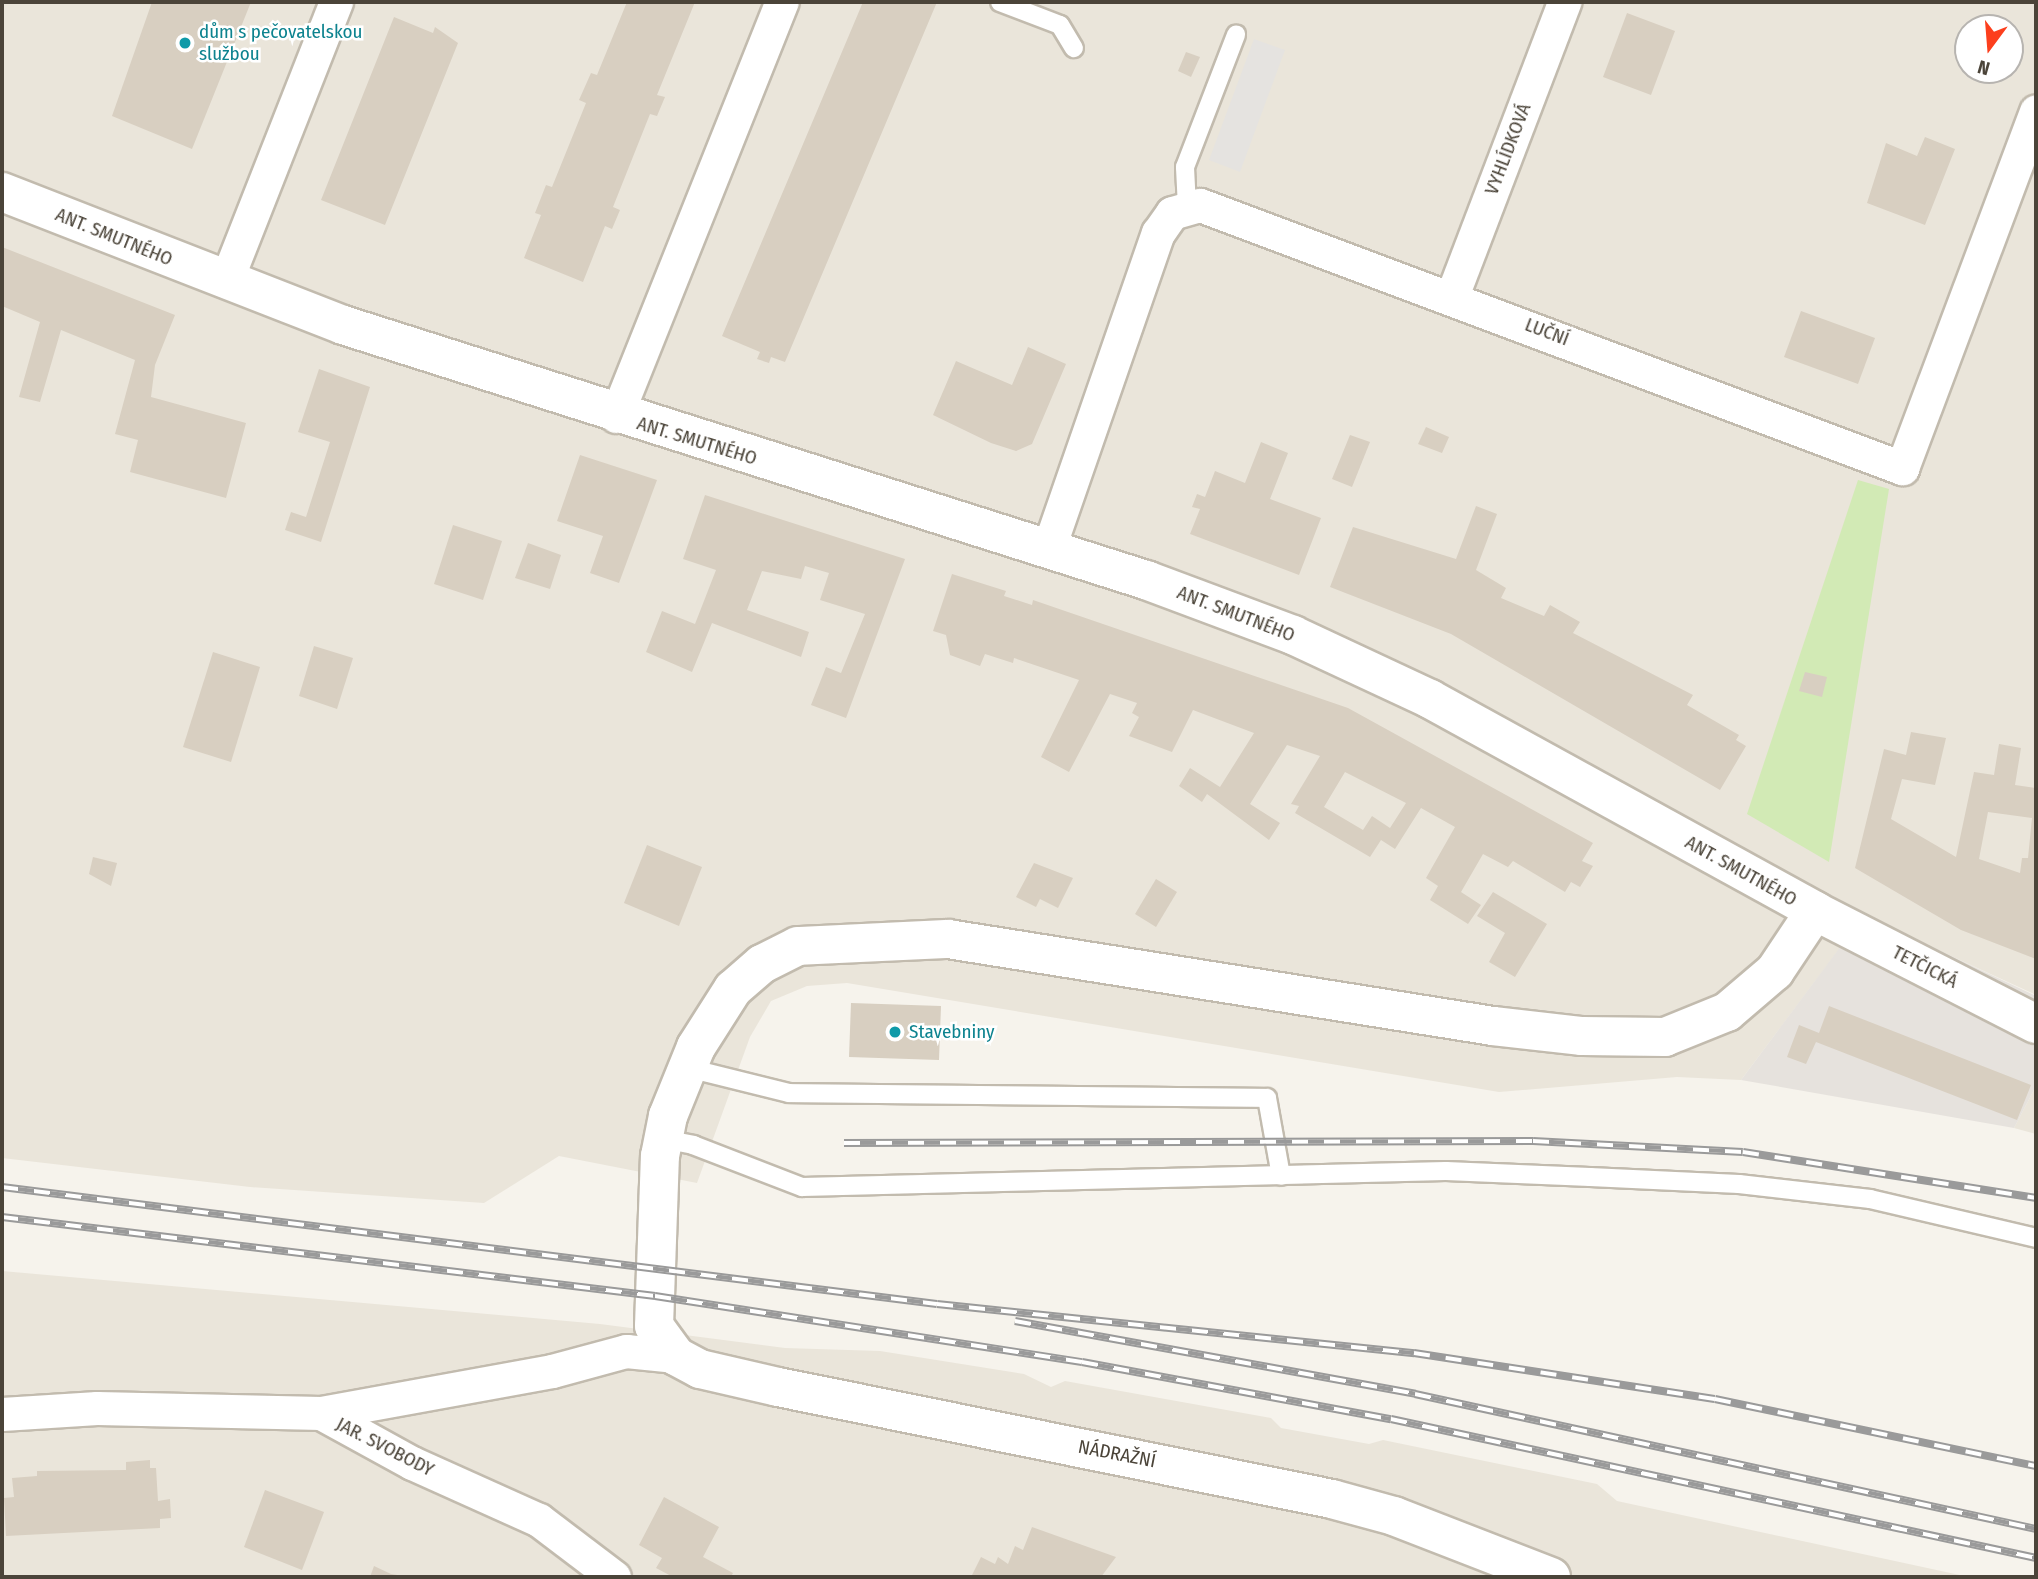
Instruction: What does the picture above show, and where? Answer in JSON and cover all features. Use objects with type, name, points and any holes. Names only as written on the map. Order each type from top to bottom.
[{"type":"street","points":[[226,281],[336,2]]},
{"type":"street","name":"ANT. SMUTNÉHO","points":[[616,416],[782,2]]},
{"type":"street","name":"VYHLÍDKOVÁ","points":[[1452,296],[1564,2]]},
{"type":"street","name":"LUČNÍ","points":[[1187,207],[1213,207],[1902,468],[2036,111]]},
{"type":"street","name":"ANT. SMUTNÉHO","points":[[2,192],[226,281],[616,416],[1048,550],[1306,640],[1430,699],[1815,911]]},
{"type":"street","points":[[1048,550],[1158,233],[1172,213],[1187,207]]},
{"type":"street","points":[[676,1356],[654,1326],[663,1139],[688,1068],[733,989],[762,964],[798,946],[948,939],[1493,1026],[1582,1036],[1665,1037],[1727,1012],[1775,971],[1815,911]]},
{"type":"street","name":"TETČICKÁ","points":[[1815,911],[2036,1024]]},
{"type":"street","points":[[321,1413],[552,1371],[626,1351],[676,1356]]},
{"type":"street","name":"NÁDRAŽNÍ","points":[[676,1356],[700,1368],[778,1387],[1332,1499],[1394,1516],[1551,1577]]},
{"type":"street","name":"JAR. SVOBODY","points":[[2,1414],[97,1408],[321,1413],[412,1463],[539,1520],[614,1577]]},
{"type":"lane","points":[[1000,2],[1060,25],[1074,48]]},
{"type":"lane","points":[[1187,207],[1189,154],[1236,35]]},
{"type":"lane","points":[[688,1068],[789,1093],[1267,1098],[1281,1176]]},
{"type":"lane","points":[[663,1139],[693,1144],[802,1187],[1446,1171],[1739,1184],[1870,1199],[2036,1238]]},
{"type":"shaded area","points":[[2,2],[2036,2],[2036,995],[1864,916],[1741,1080],[1677,1077],[1499,1092],[847,983],[807,986],[771,1001],[750,1037],[697,1183],[559,1156],[484,1203],[250,1187],[2,1158]]},
{"type":"shaded area","points":[[1254,39],[1285,50],[1240,172],[1209,160]]},
{"type":"shaded area","points":[[1864,915],[2036,996],[2036,1086],[2014,1128],[1741,1080]]},
{"type":"shaded area","points":[[2036,1086],[2036,1134],[2014,1128]]},
{"type":"shaded area","points":[[2,1271],[600,1324],[785,1348],[880,1351],[1024,1374],[1051,1387],[1065,1381],[1271,1418],[1281,1428],[1369,1444],[1383,1440],[1597,1484],[1617,1501],[1969,1577],[2,1577]]},
{"type":"green space","points":[[1858,480],[1889,489],[1829,862],[1747,814]]},
{"type":"building","name":"dům s pečovatelskou službou","points":[[152,2],[251,2],[192,149],[112,116]]},
{"type":"building","points":[[627,2],[695,2],[657,95],[665,97],[657,116],[650,114],[613,207],[620,210],[612,229],[605,226],[583,282],[524,258],[541,215],[535,213],[546,185],[552,187],[586,103],[579,100],[591,73],[597,75]]},
{"type":"building","points":[[863,2],[937,2],[785,362],[771,357],[769,363],[757,359],[760,352],[722,336]]},
{"type":"building","points":[[1627,13],[1675,31],[1651,95],[1603,77]]},
{"type":"building","points":[[394,17],[433,33],[435,27],[458,43],[385,225],[321,200]]},
{"type":"building","points":[[1186,52],[1200,57],[1191,77],[1178,71]]},
{"type":"building","points":[[1925,137],[1955,149],[1925,225],[1867,203],[1886,143],[1917,156]]},
{"type":"building","points":[[2,247],[175,315],[155,365],[151,397],[246,423],[226,498],[130,472],[138,440],[115,434],[135,360],[61,330],[40,402],[19,397],[40,322],[2,306]]},
{"type":"building","points":[[1801,311],[1875,338],[1858,384],[1784,357]]},
{"type":"building","points":[[1028,347],[1066,364],[1032,444],[1016,451],[991,443],[933,415],[956,361],[1012,385]]},
{"type":"building","points":[[319,369],[370,387],[321,542],[285,530],[291,512],[306,517],[330,442],[298,432]]},
{"type":"building","points":[[1426,427],[1449,437],[1442,453],[1418,444]]},
{"type":"building","points":[[1350,435],[1370,442],[1352,487],[1332,479]]},
{"type":"building","points":[[1261,442],[1288,453],[1270,499],[1321,518],[1299,575],[1190,534],[1200,509],[1192,507],[1197,494],[1205,497],[1215,471],[1245,483]]},
{"type":"building","points":[[580,455],[657,480],[619,583],[590,573],[603,536],[557,521]]},
{"type":"building","points":[[705,495],[905,559],[846,718],[811,705],[826,667],[841,673],[865,614],[820,600],[829,573],[805,566],[801,579],[762,571],[747,610],[809,632],[801,657],[712,623],[692,672],[646,652],[662,611],[695,624],[716,570],[683,559]]},
{"type":"building","points":[[1476,506],[1497,514],[1476,570],[1506,588],[1501,598],[1544,616],[1550,605],[1580,622],[1573,633],[1693,695],[1687,705],[1739,735],[1736,740],[1746,746],[1720,790],[1451,634],[1330,587],[1353,527],[1456,559]]},
{"type":"building","points":[[453,525],[502,541],[483,600],[434,584]]},
{"type":"building","points":[[528,543],[561,555],[550,589],[515,578]]},
{"type":"building","points":[[952,574],[1006,591],[1004,596],[1032,605],[1033,600],[1348,708],[1593,843],[1582,861],[1593,866],[1580,887],[1571,882],[1565,892],[1513,861],[1508,867],[1483,854],[1461,892],[1481,905],[1468,924],[1430,900],[1438,886],[1426,878],[1455,827],[1421,808],[1395,849],[1381,840],[1370,857],[1295,813],[1299,806],[1291,804],[1320,756],[1287,745],[1250,804],[1280,823],[1269,840],[1207,794],[1202,802],[1179,786],[1190,768],[1220,787],[1254,733],[1193,710],[1172,752],[1129,736],[1139,717],[1132,713],[1137,703],[1110,694],[1069,772],[1041,757],[1079,680],[1014,658],[1013,663],[985,654],[980,666],[950,655],[946,635],[933,631]],"holes":[[[1345,772],[1406,803],[1390,828],[1372,816],[1363,830],[1324,807]]]},
{"type":"building","points":[[314,646],[353,658],[337,709],[299,696]]},
{"type":"building","points":[[213,652],[260,667],[231,762],[183,747]]},
{"type":"building","points":[[1805,672],[1827,677],[1822,697],[1799,691]]},
{"type":"building","points":[[1911,732],[1946,738],[1935,785],[1902,779],[1891,819],[1956,857],[1974,772],[1994,775],[1999,744],[2021,748],[2015,785],[2036,788],[2036,959],[1961,930],[1855,868],[1884,749],[1906,755]],"holes":[[[1988,812],[2032,818],[2028,858],[2022,858],[2020,873],[1979,859]]]},
{"type":"building","points":[[647,845],[702,867],[679,926],[624,903]]},
{"type":"building","points":[[93,857],[117,863],[111,886],[89,874]]},
{"type":"building","points":[[1034,863],[1073,878],[1058,908],[1040,899],[1036,907],[1016,897]]},
{"type":"building","points":[[1156,879],[1177,892],[1156,927],[1135,914]]},
{"type":"building","points":[[1493,892],[1547,924],[1515,977],[1489,962],[1505,933],[1477,916]]},
{"type":"building","name":"Stavebniny","points":[[851,1003],[941,1006],[939,1060],[849,1057]]},
{"type":"building","points":[[1829,1006],[2031,1085],[2017,1120],[1816,1042],[1806,1064],[1787,1057],[1799,1025],[1819,1033]]},
{"type":"building","points":[[150,1460],[150,1468],[156,1468],[158,1501],[170,1499],[171,1518],[160,1519],[160,1528],[6,1536],[4,1498],[14,1497],[12,1478],[37,1476],[37,1471],[126,1470],[126,1462]]},
{"type":"building","points":[[265,1490],[324,1512],[302,1570],[244,1547]]},
{"type":"building","points":[[664,1497],[719,1527],[703,1557],[733,1573],[731,1577],[673,1577],[656,1568],[662,1558],[639,1545]]},
{"type":"building","points":[[1032,1527],[1116,1557],[1101,1577],[971,1577],[981,1557],[995,1564],[998,1557],[1008,1564],[1015,1546],[1023,1550]]},
{"type":"building","points":[[374,1566],[391,1574],[410,1577],[370,1577]]},
{"type":"railway","points":[[844,1143],[1533,1141],[1743,1152],[2036,1198]]},
{"type":"railway","points":[[2,1187],[937,1304],[1414,1353],[1715,1399],[2036,1466]]},
{"type":"railway","points":[[2,1217],[655,1296],[1082,1362],[1391,1419],[2036,1558]]},
{"type":"railway","points":[[1015,1321],[1415,1394],[2036,1529]]},
{"type":"place","name":"dům s pečovatelskou službou","points":[[185,43]]},
{"type":"place","name":"Stavebniny","points":[[895,1032]]}]
